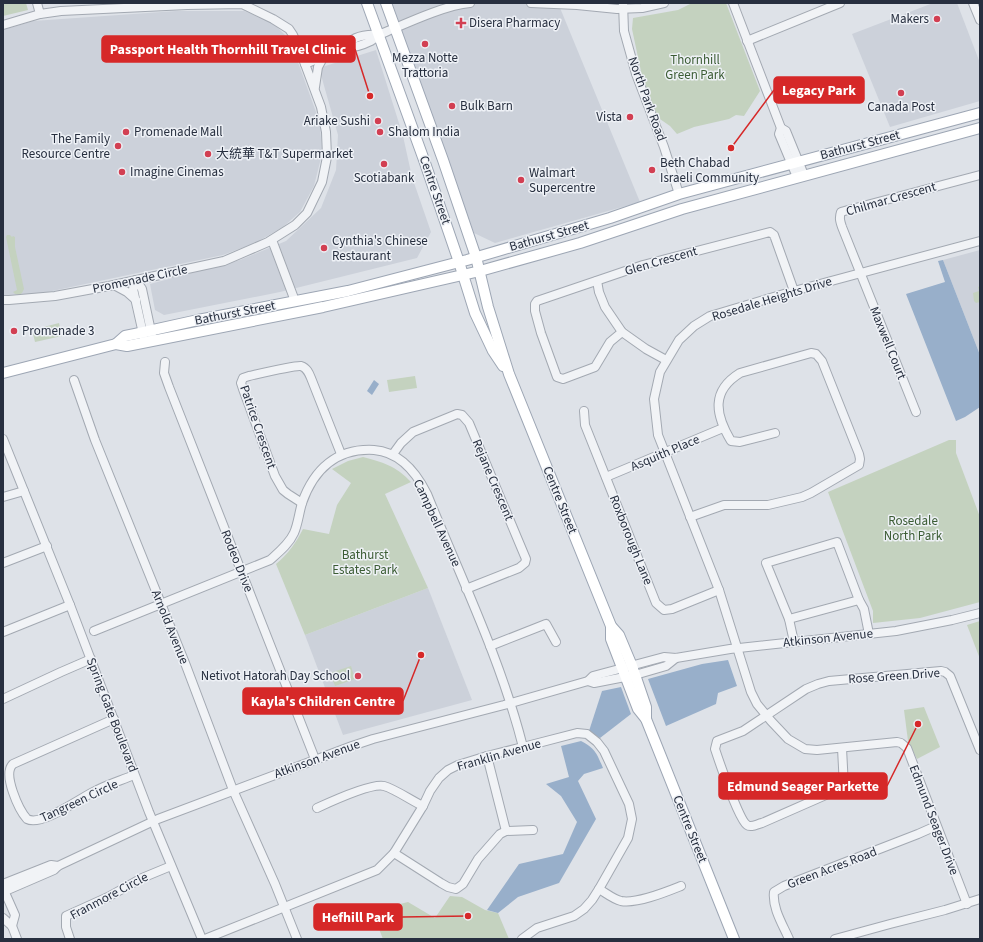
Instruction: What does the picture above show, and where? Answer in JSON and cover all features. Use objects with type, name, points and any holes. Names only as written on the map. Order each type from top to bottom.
[{"type":"main road","name":"Centre Street","points":[[367,3],[476,313],[493,351],[509,374]]},
{"type":"main road","name":"Centre Street","points":[[386,3],[443,160],[476,257],[481,282],[509,374],[610,626],[619,636],[629,671],[646,707],[646,719],[734,939]]},
{"type":"main road","name":"Bathurst Street","points":[[116,344],[125,336],[348,291],[459,262],[610,218],[679,194],[980,113]]},
{"type":"main road","name":"Bathurst Street","points":[[3,373],[116,344],[127,346],[149,342],[323,307],[480,271],[580,243],[682,209],[980,128]]},
{"type":"street","points":[[37,3],[40,14]]},
{"type":"street","points":[[305,64],[344,48],[349,41],[367,34],[379,35],[438,12],[470,3]]},
{"type":"street","points":[[531,3],[642,8],[664,3]]},
{"type":"street","points":[[733,3],[781,128],[786,131],[800,176]]},
{"type":"street","points":[[747,41],[840,3]]},
{"type":"street","points":[[973,3],[980,20]]},
{"type":"street","name":"Promenade Circle","points":[[3,25],[40,14],[61,11],[242,4],[273,18],[288,29],[296,41],[315,90],[326,132],[327,157],[322,182],[307,212],[295,225],[272,240],[224,261],[55,296],[3,300]]},
{"type":"street","name":"North Park Road","points":[[623,6],[624,31],[636,74],[664,147],[679,194]]},
{"type":"street","points":[[315,90],[318,67],[324,56]]},
{"type":"street","name":"Chilmar Crescent","points":[[860,274],[840,220],[841,212],[980,175]]},
{"type":"street","name":"Glen Crescent","points":[[597,281],[643,265],[770,232],[774,235],[794,291]]},
{"type":"street","points":[[272,240],[295,301]]},
{"type":"street","name":"Rosedale Heights Drive","points":[[737,648],[719,590],[658,435],[654,399],[660,372],[666,360],[679,340],[694,326],[710,316],[794,291],[980,241]]},
{"type":"street","name":"Maxwell Court","points":[[860,274],[916,412]]},
{"type":"street","points":[[136,280],[133,289],[147,331]]},
{"type":"street","points":[[136,280],[142,288],[149,342]]},
{"type":"street","points":[[622,332],[610,342],[596,367],[563,379],[557,377],[541,333],[535,311],[535,304],[537,301],[544,298],[597,281],[599,292],[606,307],[622,332],[646,349],[666,360]]},
{"type":"street","points":[[114,285],[127,292],[136,300]]},
{"type":"street","points":[[690,516],[724,505],[768,505],[802,497],[859,465],[859,454],[822,362],[816,354],[811,353],[740,373],[730,379],[720,393],[718,410],[723,428],[731,441],[735,442],[775,433]]},
{"type":"street","name":"Rodeo Drive","points":[[165,362],[164,373],[315,759]]},
{"type":"street","name":"Patrice Crescent","points":[[302,503],[283,490],[275,476],[243,389],[242,379],[244,377],[300,366],[308,371],[341,454]]},
{"type":"street","name":"Arnold Avenue","points":[[74,380],[95,440],[234,790],[284,907],[296,939]]},
{"type":"street","name":"Roxborough Lane","points":[[584,411],[585,425],[656,603],[659,607],[664,610],[672,608],[719,590]]},
{"type":"street","name":"Rejane Crescent","points":[[393,454],[401,443],[413,432],[457,414],[462,415],[469,423],[526,559],[519,568],[466,589]]},
{"type":"street","name":"Asquith Place","points":[[606,477],[665,454],[723,428]]},
{"type":"street","name":"Spring Gate Boulevard","points":[[3,439],[47,546],[134,775],[202,939]]},
{"type":"street","name":"Campbell Avenue","points":[[94,631],[242,570],[270,560],[286,545],[294,533],[302,503],[313,480],[331,461],[341,454],[360,449],[379,450],[393,454],[408,466],[422,485],[490,646],[511,703],[522,747]]},
{"type":"street","points":[[3,497],[24,490]]},
{"type":"street","points":[[794,642],[789,619],[766,563],[791,554],[837,542],[859,600],[864,609],[869,634]]},
{"type":"street","points":[[3,563],[47,546]]},
{"type":"street","points":[[789,619],[859,600]]},
{"type":"street","points":[[3,632],[70,605]]},
{"type":"street","name":"Atkinson Avenue","points":[[3,889],[54,870],[58,866],[153,821],[315,759],[373,739],[588,681],[593,676],[666,666],[676,658],[737,648],[903,630],[980,613]]},
{"type":"street","points":[[490,646],[546,624],[556,642]]},
{"type":"street","name":"Edmund Seager Drive","points":[[737,648],[751,692],[757,704],[788,739],[805,749],[817,750],[897,742],[901,743],[906,748],[967,904]]},
{"type":"street","points":[[3,698],[91,660]]},
{"type":"street","name":"Rose Green Drive","points":[[842,748],[844,787],[758,824],[749,826],[746,824],[738,809],[719,762],[715,745],[720,739],[743,731],[806,689],[818,684],[829,681],[941,671],[946,672],[950,676],[980,750]]},
{"type":"street","name":"Tangreen Circle","points":[[114,719],[12,764],[8,771],[12,790],[22,812],[31,822],[38,821],[96,790],[134,775]]},
{"type":"street","name":"Franklin Avenue","points":[[205,939],[376,870],[394,853],[423,806],[430,791],[439,778],[448,770],[458,765],[487,756],[582,733],[587,734],[597,742],[604,751],[629,804],[632,819],[628,838],[599,889],[588,905],[568,919],[537,928],[522,939]]},
{"type":"street","points":[[487,756],[506,831]]},
{"type":"street","points":[[317,808],[344,797],[379,786],[387,788],[423,806]]},
{"type":"street","name":"Green Acres Road","points":[[789,939],[776,909],[774,892],[784,886],[936,826]]},
{"type":"street","points":[[394,853],[440,883],[456,889],[463,884],[489,844],[500,834],[506,831],[533,830]]},
{"type":"street","name":"Franmore Circle","points":[[70,939],[66,927],[66,916],[108,897],[142,878],[171,866]]},
{"type":"street","points":[[599,889],[620,900],[626,901],[644,898],[682,886]]},
{"type":"street","points":[[3,889],[15,915],[12,926]]},
{"type":"street","points":[[835,939],[967,904],[980,899]]},
{"type":"street","points":[[3,918],[12,926],[17,939]]},
{"type":"shaded area","points":[[392,3],[558,3],[640,202],[495,243],[474,233]]},
{"type":"shaded area","points":[[933,3],[957,3],[980,63],[980,101],[890,127],[852,34]]},
{"type":"shaded area","points":[[176,11],[244,11],[271,21],[290,40],[320,123],[322,154],[314,186],[300,212],[283,227],[255,243],[223,255],[38,294],[3,295],[3,30],[33,21]]},
{"type":"shaded area","points":[[376,50],[403,136],[412,177],[431,232],[417,258],[280,292],[164,315],[155,310],[150,284],[240,260],[286,241],[321,208],[336,170],[338,135],[319,68]]},
{"type":"shaded area","points":[[980,250],[980,355],[943,260]]},
{"type":"shaded area","points":[[428,588],[472,700],[343,735],[305,635]]},
{"type":"green space","points":[[3,3],[26,3],[28,10],[3,16]]},
{"type":"green space","name":"Thornhill Green Park","points":[[692,3],[726,3],[760,91],[744,116],[736,115],[729,119],[694,127],[677,134],[670,126],[657,117],[642,76],[632,29],[633,18],[678,10]]},
{"type":"green space","points":[[7,235],[15,237],[15,247],[24,289],[19,295],[13,292],[17,290],[6,237]]},
{"type":"green space","points":[[980,286],[980,302],[976,303],[974,301],[973,293],[979,291],[978,287]]},
{"type":"green space","points":[[59,323],[62,336],[35,342],[32,330]]},
{"type":"green space","points":[[415,376],[417,388],[389,392],[387,380]]},
{"type":"green space","name":"Rosedale North Park","points":[[949,440],[956,440],[956,453],[980,517],[980,602],[920,618],[873,623],[873,611],[828,492]]},
{"type":"green space","name":"Bathurst Estates Park","points":[[363,457],[394,468],[411,482],[385,494],[428,588],[305,635],[276,564],[298,539],[303,529],[329,534],[337,505],[351,483],[332,469],[348,461]]},
{"type":"green space","points":[[980,621],[980,659],[967,625]]},
{"type":"green space","points":[[351,666],[355,679],[335,686],[330,673]]},
{"type":"green space","points":[[924,707],[940,747],[917,759],[908,741],[904,710]]},
{"type":"green space","points":[[450,896],[462,897],[485,910],[498,913],[509,939],[383,939],[372,911],[408,902],[435,918]]},
{"type":"water","points":[[943,260],[980,355],[980,407],[956,421],[906,294],[945,282],[938,261]]},
{"type":"water","points":[[374,380],[379,384],[372,395],[367,391]]},
{"type":"water","points":[[728,660],[737,686],[718,693],[716,704],[666,726],[648,679],[702,664]]},
{"type":"water","points":[[621,687],[631,714],[600,738],[589,731],[602,691]]},
{"type":"water","points":[[581,741],[595,752],[603,768],[584,774],[578,781],[596,819],[559,883],[518,897],[498,913],[487,910],[519,864],[563,854],[577,822],[561,796],[546,784],[569,777],[561,746]]},
{"type":"place","name":"Makers","points":[[937,19]]},
{"type":"place","name":"Disera Pharmacy","points":[[461,23]]},
{"type":"place","name":"Mezza Notte Trattoria","points":[[425,44]]},
{"type":"place","name":"Canada Post","points":[[901,93]]},
{"type":"place","name":"Passport Health Thornhill Travel Clinic","points":[[370,96]]},
{"type":"place","name":"Bulk Barn","points":[[452,106]]},
{"type":"place","name":"Vista","points":[[630,117]]},
{"type":"place","name":"Ariake Sushi","points":[[378,121]]},
{"type":"place","name":"Promenade Mall","points":[[126,132]]},
{"type":"place","name":"Shalom India","points":[[380,132]]},
{"type":"place","name":"The Family Resource Centre","points":[[118,146]]},
{"type":"place","name":"Legacy Park","points":[[731,148]]},
{"type":"place","name":"大統華 T&T Supermarket","points":[[208,154]]},
{"type":"place","name":"Scotiabank","points":[[384,164]]},
{"type":"place","name":"Beth Chabad Israeli Community","points":[[652,170]]},
{"type":"place","name":"Imagine Cinemas","points":[[122,172]]},
{"type":"place","name":"Walmart Supercentre","points":[[521,180]]},
{"type":"place","name":"Cynthia's Chinese Restaurant","points":[[324,248]]},
{"type":"place","name":"Promenade 3","points":[[14,331]]},
{"type":"place","name":"Kayla's Children Centre","points":[[421,655]]},
{"type":"place","name":"Netivot Hatorah Day School","points":[[358,676]]},
{"type":"place","name":"Edmund Seager Parkette","points":[[918,724]]},
{"type":"place","name":"Hefhill Park","points":[[468,916]]}]
